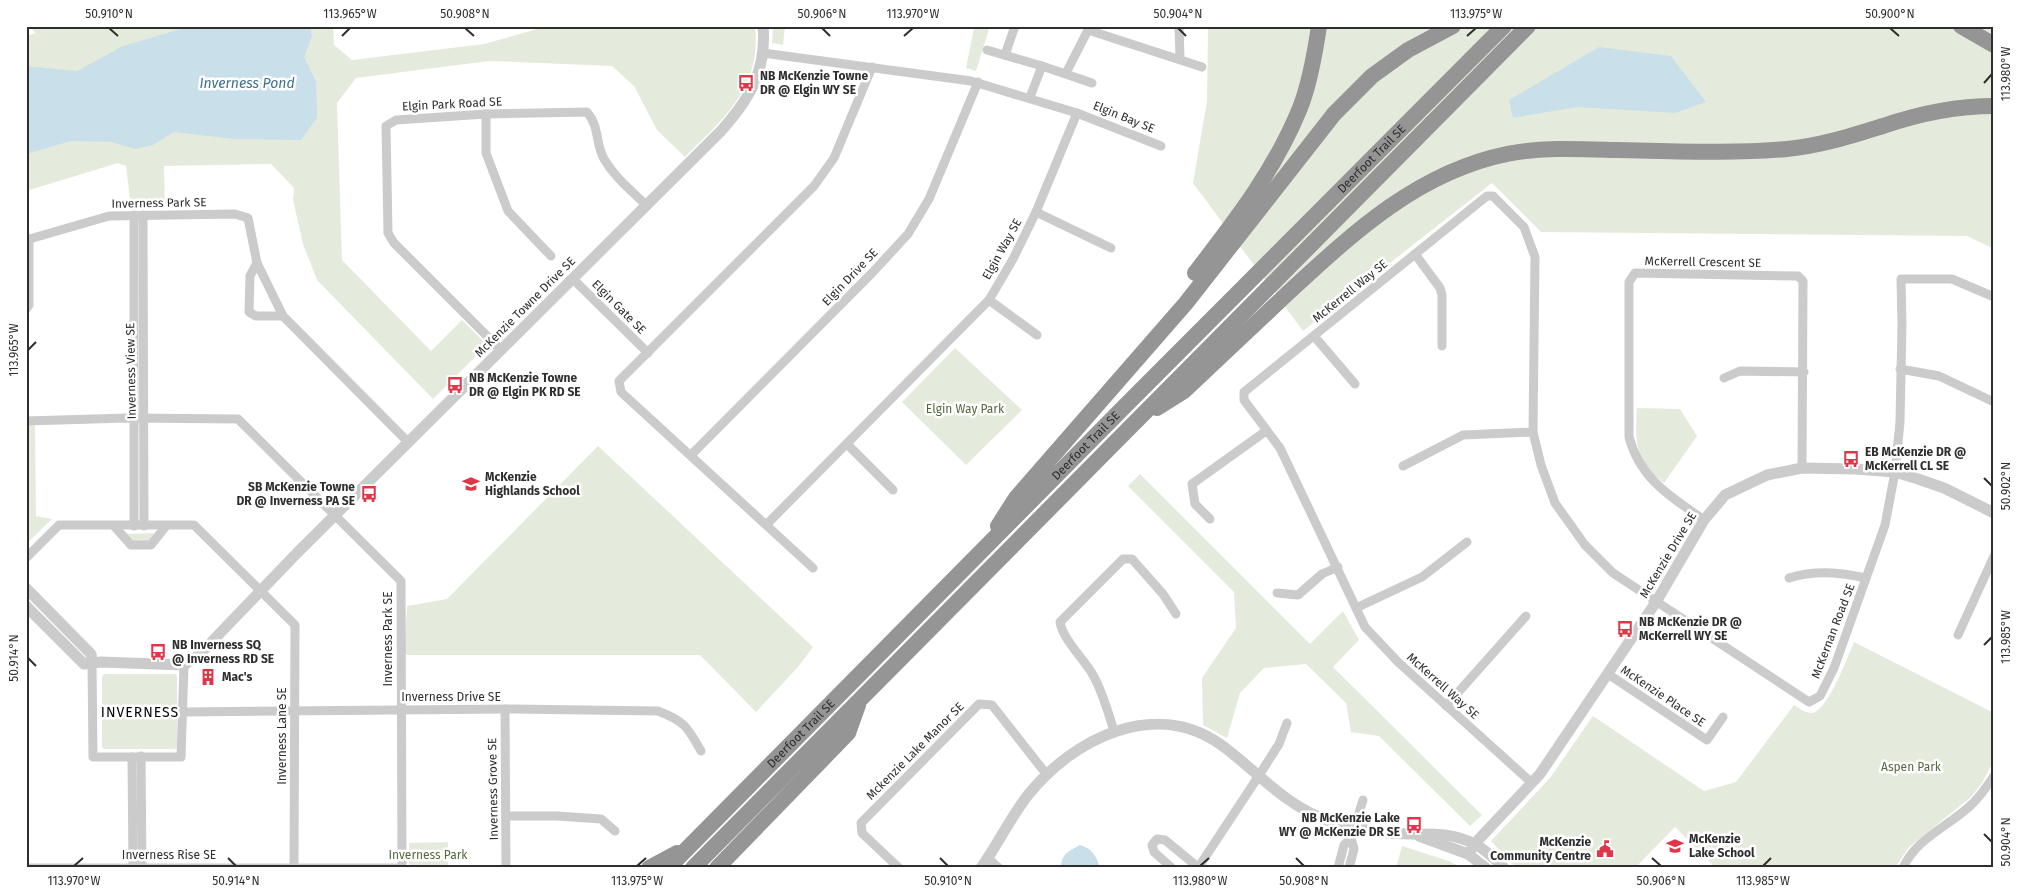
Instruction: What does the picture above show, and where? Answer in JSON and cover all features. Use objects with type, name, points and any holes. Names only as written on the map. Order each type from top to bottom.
[{"type":"highway","points":[[1130,369],[1133,354],[1249,202],[1277,157],[1300,107],[1313,63],[1319,26]]},
{"type":"highway","points":[[981,553],[1016,498],[1186,303],[1334,114],[1372,76],[1408,50],[1453,26]]},
{"type":"highway","name":"Deerfoot Trail SE","points":[[668,868],[1124,406],[1504,26]]},
{"type":"highway","name":"Deerfoot Trail SE","points":[[693,868],[1528,26]]},
{"type":"highway","points":[[1961,26],[1994,45]]},
{"type":"highway","points":[[1140,418],[1184,391],[1345,240],[1388,206],[1428,182],[1474,163],[1508,154],[1542,150],[1696,152],[1783,150],[1827,143],[1929,114],[1994,106]]},
{"type":"highway","points":[[1868,131],[1929,120],[1994,116]]},
{"type":"highway","points":[[717,868],[848,733],[861,698]]},
{"type":"highway","points":[[648,868],[690,846]]},
{"type":"street","name":"McKenzie Towne Drive SE","points":[[184,666],[199,655],[335,515],[647,206],[739,112],[752,91],[761,65],[763,26]]},
{"type":"street","points":[[1005,55],[1015,26]]},
{"type":"street","points":[[1179,26],[1180,59]]},
{"type":"street","points":[[1066,73],[1089,28],[1202,67]]},
{"type":"street","points":[[987,50],[1066,73],[1092,83]]},
{"type":"street","points":[[763,53],[933,74],[978,82],[1078,113]]},
{"type":"street","points":[[1030,97],[1042,66]]},
{"type":"street","points":[[813,568],[621,392],[619,381],[814,186],[834,158],[872,67]]},
{"type":"street","name":"Elgin Drive SE","points":[[691,455],[872,273],[908,234],[930,199],[978,82]]},
{"type":"street","name":"Elgin Park Road SE","points":[[501,350],[394,243],[388,233],[386,126],[396,120],[486,114],[586,112],[594,120],[599,146],[604,158],[620,180],[647,206]]},
{"type":"street","name":"Elgin Bay SE","points":[[1078,113],[1161,146]]},
{"type":"street","name":"Elgin Way SE","points":[[767,524],[989,300],[1013,259],[1036,212],[1078,113]]},
{"type":"street","points":[[486,114],[486,153],[508,211],[551,256]]},
{"type":"street","name":"McKerrell Way SE","points":[[1532,784],[1446,706],[1375,639],[1365,627],[1280,448],[1244,400],[1244,392],[1487,196],[1493,196],[1524,227],[1535,257],[1533,432],[1541,465],[1555,503],[1585,545],[1613,573],[1656,602]]},
{"type":"street","points":[[1036,212],[1111,248]]},
{"type":"street","name":"Inverness Park SE","points":[[28,239],[109,216],[235,214],[248,218],[257,263],[283,316],[408,442]]},
{"type":"street","name":"Inverness View SE","points":[[134,526],[138,215]]},
{"type":"street","name":"Inverness View SE","points":[[138,215],[144,419],[144,526]]},
{"type":"street","points":[[26,308],[29,305],[28,239]]},
{"type":"street","points":[[1415,254],[1440,288],[1442,295],[1442,346]]},
{"type":"street","name":"Inverness Park SE","points":[[257,263],[250,276],[249,312],[256,316],[283,316]]},
{"type":"street","name":"McKerrell Crescent SE","points":[[1704,520],[1666,493],[1646,475],[1633,453],[1629,437],[1629,282],[1635,273],[1798,276],[1803,281],[1802,468]]},
{"type":"street","name":"Elgin Gate SE","points":[[573,279],[648,353]]},
{"type":"street","name":"McKernan Road SE","points":[[1656,602],[1809,702],[1820,696],[1834,668],[1885,525],[1895,472],[1900,422],[1901,279],[1952,279],[1994,297]]},
{"type":"street","points":[[989,300],[1038,335]]},
{"type":"street","points":[[1314,336],[1355,384]]},
{"type":"street","points":[[1900,369],[1939,376],[1994,402]]},
{"type":"street","points":[[1724,378],[1740,371],[1804,372]]},
{"type":"street","name":"Inverness Park SE","points":[[26,421],[134,418],[238,419],[401,581],[402,868]]},
{"type":"street","points":[[1210,519],[1195,504],[1192,484],[1266,431]]},
{"type":"street","points":[[1403,466],[1463,435],[1533,432]]},
{"type":"street","points":[[847,444],[893,490]]},
{"type":"street","name":"McKenzie Drive SE","points":[[1468,854],[1474,844],[1532,784],[1656,602],[1704,520],[1725,496],[1766,475],[1802,468],[1895,472],[1944,488],[1994,513]]},
{"type":"street","name":"Inverness Lane SE","points":[[26,558],[59,525],[194,525],[295,625],[294,868]]},
{"type":"street","points":[[114,526],[131,545],[151,545],[166,526]]},
{"type":"street","points":[[1356,608],[1422,577],[1467,542]]},
{"type":"street","points":[[1958,636],[1994,556]]},
{"type":"street","points":[[1114,731],[1097,683],[1087,664],[1061,631],[1060,622],[1123,559],[1132,559],[1163,594],[1176,614]]},
{"type":"street","points":[[1277,593],[1298,595],[1322,574],[1338,567]]},
{"type":"street","points":[[1789,578],[1804,573],[1826,571],[1866,578]]},
{"type":"street","points":[[26,588],[92,654],[92,662],[93,757],[181,757],[184,666],[92,662],[84,664],[26,606]]},
{"type":"street","points":[[1446,706],[1526,616]]},
{"type":"street","name":"McKenzie Place SE","points":[[1608,674],[1707,740],[1723,717]]},
{"type":"street","name":"Mckenzie Lake Manor SE","points":[[899,868],[862,833],[861,823],[979,704],[992,705],[1047,775]]},
{"type":"street","name":"Inverness Grove SE","points":[[505,710],[506,868]]},
{"type":"street","name":"Inverness Drive SE","points":[[183,712],[658,710],[678,719],[691,732],[701,751]]},
{"type":"street","points":[[1172,868],[1153,850],[1152,845],[1159,838],[1165,840],[1198,868],[1258,777],[1278,744],[1287,723]]},
{"type":"street","points":[[999,868],[984,863],[1024,801],[1047,775],[1084,746],[1114,731],[1131,726],[1152,724],[1172,725],[1190,730],[1219,744],[1282,796],[1308,812],[1353,832],[1413,834],[1430,832],[1444,834],[1474,844],[1487,852],[1504,868]]},
{"type":"street","points":[[133,868],[137,757]]},
{"type":"street","points":[[137,757],[142,868]]},
{"type":"street","points":[[1903,868],[1908,856],[1922,842],[1972,805],[1983,793],[1994,776]]},
{"type":"street","points":[[1338,868],[1344,845],[1353,832],[1364,800]]},
{"type":"street","points":[[506,816],[556,816],[600,819],[615,832]]},
{"type":"street","points":[[1349,868],[1354,849],[1353,832]]},
{"type":"street","points":[[1413,834],[1468,854],[1486,868]]},
{"type":"street","name":"Inverness Rise SE","points":[[26,868],[402,868]]},
{"type":"green space","points":[[29,26],[71,26],[71,28],[78,26],[333,26],[334,45],[352,60],[484,44],[548,26],[755,26],[756,48],[746,84],[737,100],[713,129],[685,157],[657,130],[634,86],[612,66],[489,61],[356,78],[337,103],[342,260],[431,351],[462,320],[487,345],[433,399],[317,280],[303,244],[293,200],[294,188],[271,164],[164,166],[165,207],[131,208],[126,166],[118,163],[26,191],[26,36],[36,33]]},
{"type":"green space","points":[[773,26],[785,26],[783,45],[772,43]]},
{"type":"green space","points":[[973,26],[990,26],[976,71],[966,68]]},
{"type":"green space","points":[[1208,26],[1994,26],[1994,249],[1967,236],[1541,232],[1492,183],[1303,331],[1193,183],[1207,101]]},
{"type":"green space","name":"Elgin Way Park","points":[[955,348],[1022,410],[966,465],[902,402]]},
{"type":"green space","points":[[1637,408],[1680,409],[1697,436],[1664,483],[1647,467],[1638,450],[1636,431]]},
{"type":"green space","points":[[26,425],[35,425],[36,516],[52,519],[26,544]]},
{"type":"green space","points":[[598,446],[813,647],[798,667],[756,712],[700,655],[407,655],[404,652],[407,606],[447,599]]},
{"type":"green space","points":[[1140,474],[1310,644],[1343,611],[1359,640],[1333,667],[1482,815],[1470,826],[1379,736],[1351,732],[1346,703],[1306,664],[1264,668],[1240,693],[1227,738],[1203,725],[1202,678],[1236,628],[1234,592],[1128,486]]},
{"type":"green space","points":[[160,533],[151,545],[131,545],[120,534]]},
{"type":"green space","name":"Aspen Park","points":[[1854,642],[1994,713],[1994,760],[1982,783],[1971,797],[1908,848],[1895,868],[1716,868],[1675,827],[1635,868],[1516,868],[1491,841],[1550,778],[1593,716],[1704,791],[1736,782],[1794,705],[1812,713],[1818,710],[1824,703],[1837,682]]},
{"type":"green space","points":[[104,674],[175,674],[177,676],[177,747],[175,749],[104,749],[102,747],[102,677]]},
{"type":"green space","name":"Inverness Park","points":[[448,842],[448,868],[409,868],[409,843]]},
{"type":"green space","points":[[1402,846],[1449,861],[1462,868],[1396,868]]},
{"type":"water","name":"Inverness Pond","points":[[191,26],[310,26],[312,36],[304,57],[316,81],[317,118],[301,140],[235,139],[174,132],[153,145],[135,149],[112,142],[71,141],[26,154],[26,66],[77,71],[123,46]]},
{"type":"water","points":[[1599,47],[1671,56],[1706,102],[1675,113],[1577,107],[1513,118],[1509,100]]},
{"type":"water","points":[[1080,845],[1088,848],[1097,860],[1100,868],[1061,868],[1064,856]]},
{"type":"place","name":"NB McKenzie Towne DR @ Elgin WY SE","points":[[746,83]]},
{"type":"place","name":"NB McKenzie Towne DR @ Elgin PK RD SE","points":[[455,385]]},
{"type":"place","name":"EB McKenzie DR @ McKerrell CL SE","points":[[1851,459]]},
{"type":"place","name":"McKenzie Highlands School","points":[[471,484]]},
{"type":"place","name":"SB McKenzie Towne DR @ Inverness PA SE","points":[[369,494]]},
{"type":"place","name":"NB McKenzie DR @ McKerrell WY SE","points":[[1625,629]]},
{"type":"place","name":"NB Inverness SQ @ Inverness RD SE","points":[[158,652]]},
{"type":"place","name":"Mac's","points":[[208,677]]},
{"type":"place","name":"NB McKenzie Lake WY @ McKenzie DR SE","points":[[1414,825]]},
{"type":"place","name":"McKenzie Lake School","points":[[1675,846]]},
{"type":"place","name":"McKenzie Community Centre","points":[[1605,849]]},
{"type":"district","name":"INVERNESS","points":[[140,712]]}]
